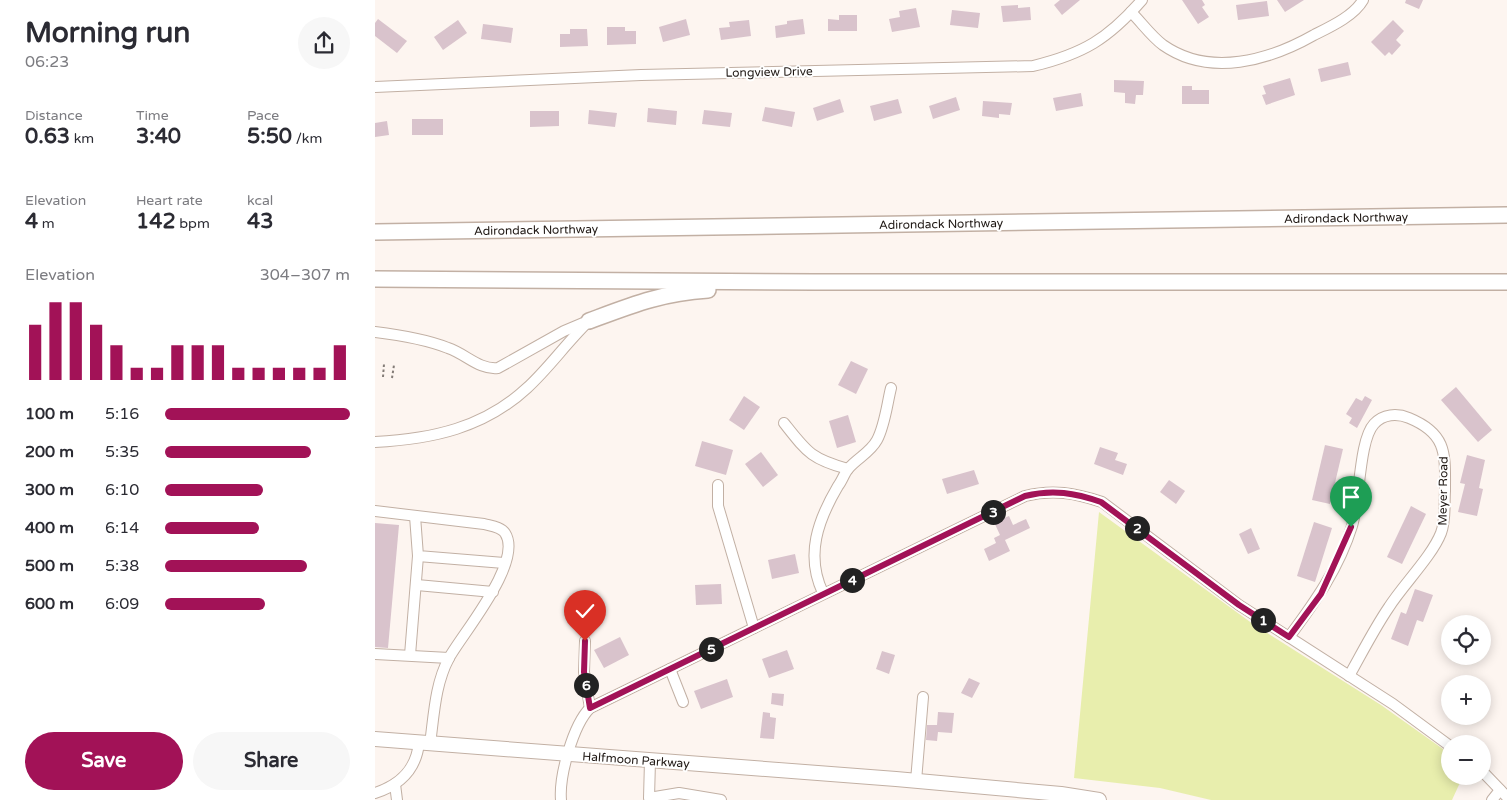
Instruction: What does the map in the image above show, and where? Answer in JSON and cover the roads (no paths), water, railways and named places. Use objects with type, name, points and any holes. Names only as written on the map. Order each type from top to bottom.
[{"type":"highway","name":"Adirondack Northway","points":[[375,232],[1507,215]]},
{"type":"highway","points":[[375,279],[815,282],[1507,282]]},
{"type":"highway","points":[[589,321],[652,298],[676,292],[815,282]]},
{"type":"main road","name":"Halfmoon Parkway","points":[[375,739],[897,779],[1061,794],[1099,800]]},
{"type":"street","name":"Longview Drive","points":[[375,87],[641,75],[1033,66],[1059,60],[1086,49],[1105,36],[1142,0]]},
{"type":"street","points":[[1131,12],[1161,43],[1171,50],[1202,60],[1244,62],[1265,58],[1310,38],[1335,24],[1363,0]]},
{"type":"street","points":[[375,332],[408,337],[448,348],[473,359],[483,368],[490,369],[498,368],[564,331],[589,321]]},
{"type":"street","points":[[375,442],[433,436],[483,420],[506,406],[528,388],[567,342],[589,321]]},
{"type":"street","points":[[823,593],[816,578],[813,557],[814,540],[827,504],[848,469],[869,452],[878,438],[891,388]]},
{"type":"street","name":"Meyer Road","points":[[1289,637],[1321,594],[1344,548],[1357,507],[1367,435],[1381,417],[1389,415],[1406,417],[1434,432],[1442,445],[1445,455],[1444,516],[1441,533],[1388,608],[1349,676]]},
{"type":"street","points":[[784,423],[807,451],[822,462],[848,469]]},
{"type":"street","points":[[718,485],[718,506],[722,524],[754,628]]},
{"type":"street","points":[[561,800],[561,781],[576,727],[590,708],[823,593],[1025,496],[1039,492],[1066,492],[1101,502],[1239,605],[1393,704],[1441,739]]},
{"type":"street","points":[[375,511],[498,528],[505,533],[507,542],[504,563],[493,592],[449,658],[441,678],[424,743],[415,763],[402,780],[375,793]]},
{"type":"street","points":[[410,655],[417,585],[418,556],[415,516]]},
{"type":"street","points":[[418,556],[504,563]]},
{"type":"street","points":[[417,585],[493,592]]},
{"type":"street","points":[[585,641],[584,672],[590,708]]},
{"type":"street","points":[[375,654],[449,658]]},
{"type":"street","points":[[670,669],[683,702]]},
{"type":"street","points":[[916,781],[923,697]]},
{"type":"street","points":[[650,761],[647,799],[679,793],[721,800]]},
{"type":"street","points":[[1491,780],[1503,793],[1492,800]]},
{"type":"street","points":[[395,784],[397,800]]}]
